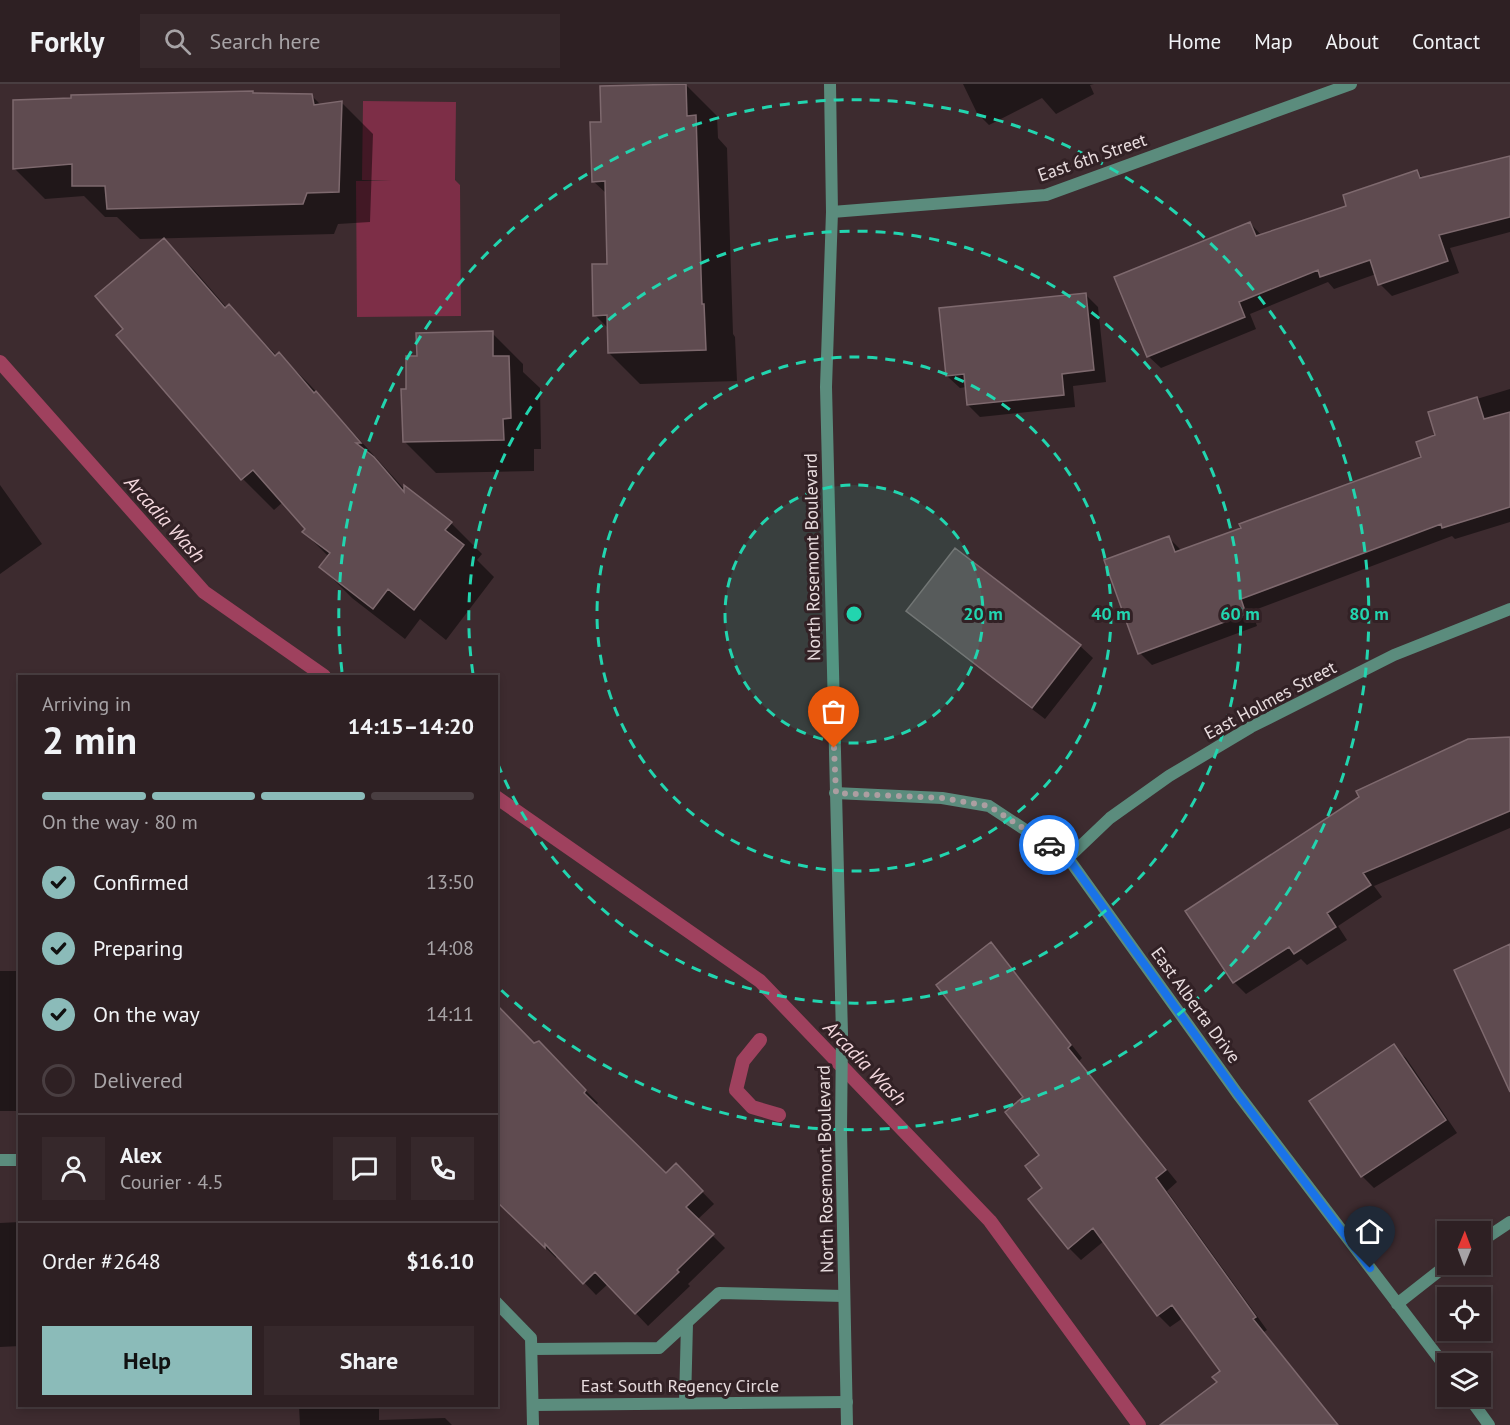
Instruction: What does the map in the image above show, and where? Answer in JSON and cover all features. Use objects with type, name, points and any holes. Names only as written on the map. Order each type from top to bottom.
[{"type":"street","name":"North Rosemont Boulevard","points":[[830,84],[832,212],[826,387],[842,1035],[841,1130],[847,1425]]},
{"type":"street","name":"East 6th Street","points":[[832,212],[1046,195],[1351,84]]},
{"type":"street","name":"East Holmes Street","points":[[1068,858],[1110,818],[1169,776],[1251,727],[1394,655],[1510,609]]},
{"type":"street","name":"East Alberta Drive","points":[[836,793],[942,798],[989,806],[1068,858],[1237,1093],[1437,1356]]},
{"type":"street","points":[[0,1160],[18,1160]]},
{"type":"street","points":[[1491,1235],[1510,1222]]},
{"type":"street","points":[[1397,1304],[1437,1273]]},
{"type":"street","name":"East South Regency Circle","points":[[531,1349],[659,1348],[719,1293],[844,1296]]},
{"type":"street","points":[[498,1304],[531,1338],[534,1405],[532,1425]]},
{"type":"street","points":[[685,1403],[687,1323]]},
{"type":"street","name":"East South Regency Circle","points":[[534,1405],[847,1402]]},
{"type":"street","points":[[1476,1407],[1489,1425]]},
{"type":"shaded area","points":[[363,101],[456,102],[455,180],[460,185],[461,316],[357,317],[356,181],[391,181],[362,180]]},
{"type":"building","points":[[686,84],[687,116],[696,115],[702,304],[704,304],[706,350],[608,353],[607,315],[593,316],[592,264],[607,264],[605,181],[592,182],[590,122],[601,122],[600,86]]},
{"type":"building","points":[[253,91],[253,93],[312,94],[314,105],[342,101],[339,192],[307,193],[303,204],[107,209],[105,186],[72,186],[72,164],[13,169],[13,100],[71,98],[71,95]]},
{"type":"building","points":[[1510,156],[1510,217],[1439,235],[1448,261],[1378,285],[1370,260],[1320,277],[1318,270],[1239,302],[1245,317],[1147,357],[1114,277],[1250,222],[1256,236],[1346,206],[1343,195],[1417,170],[1420,178]]},
{"type":"building","points":[[164,238],[225,308],[229,304],[275,356],[279,352],[314,393],[316,391],[361,443],[356,443],[374,457],[404,492],[404,485],[452,522],[445,530],[464,545],[414,610],[388,589],[373,609],[319,567],[330,553],[302,532],[305,529],[253,470],[241,480],[116,335],[123,329],[95,296]]},
{"type":"building","points":[[1086,293],[1094,370],[1062,374],[1064,395],[967,405],[964,374],[946,376],[939,308]]},
{"type":"building","points":[[493,331],[493,356],[509,356],[511,418],[503,419],[504,440],[403,442],[401,389],[406,389],[406,356],[417,356],[416,333]]},
{"type":"building","points":[[1477,397],[1484,419],[1510,412],[1510,507],[1442,528],[1441,524],[1241,599],[1246,614],[1138,654],[1104,560],[1169,536],[1175,552],[1241,528],[1239,524],[1421,457],[1416,442],[1435,435],[1428,412]]},
{"type":"building","points":[[955,548],[1081,645],[1032,708],[906,611]]},
{"type":"building","points":[[1510,737],[1510,811],[1363,873],[1371,885],[1327,913],[1336,927],[1294,954],[1289,947],[1233,983],[1185,911],[1359,797],[1356,791],[1468,739]]},
{"type":"building","points":[[991,942],[1071,1045],[1068,1048],[1166,1170],[1156,1178],[1256,1317],[1253,1319],[1338,1425],[1160,1425],[1217,1382],[1212,1377],[1220,1371],[1172,1305],[1157,1316],[1093,1228],[1068,1249],[1028,1199],[1042,1188],[1025,1166],[1039,1155],[1005,1112],[1023,1097],[936,985]]},
{"type":"building","points":[[1510,944],[1510,1092],[1454,970]]},
{"type":"building","points":[[498,1006],[534,1043],[539,1041],[586,1090],[584,1093],[666,1173],[676,1163],[703,1191],[686,1207],[714,1234],[635,1314],[595,1272],[583,1284],[545,1244],[545,1248],[498,1203]]},
{"type":"building","points":[[1394,1044],[1446,1120],[1361,1177],[1309,1101]]},
{"type":"waterway","name":"Arcadia Wash","points":[[0,362],[204,592],[323,675]]},
{"type":"waterway","name":"Arcadia Wash","points":[[498,798],[760,981],[990,1221],[1139,1425]]},
{"type":"waterway","points":[[760,1040],[743,1061],[736,1090],[752,1107],[779,1115]]},
{"type":"way so far","points":[[834,748],[836,793],[942,798],[989,806],[1049,845]]},
{"type":"route","points":[[1049,845],[1068,858],[1237,1093],[1370,1268]]}]
